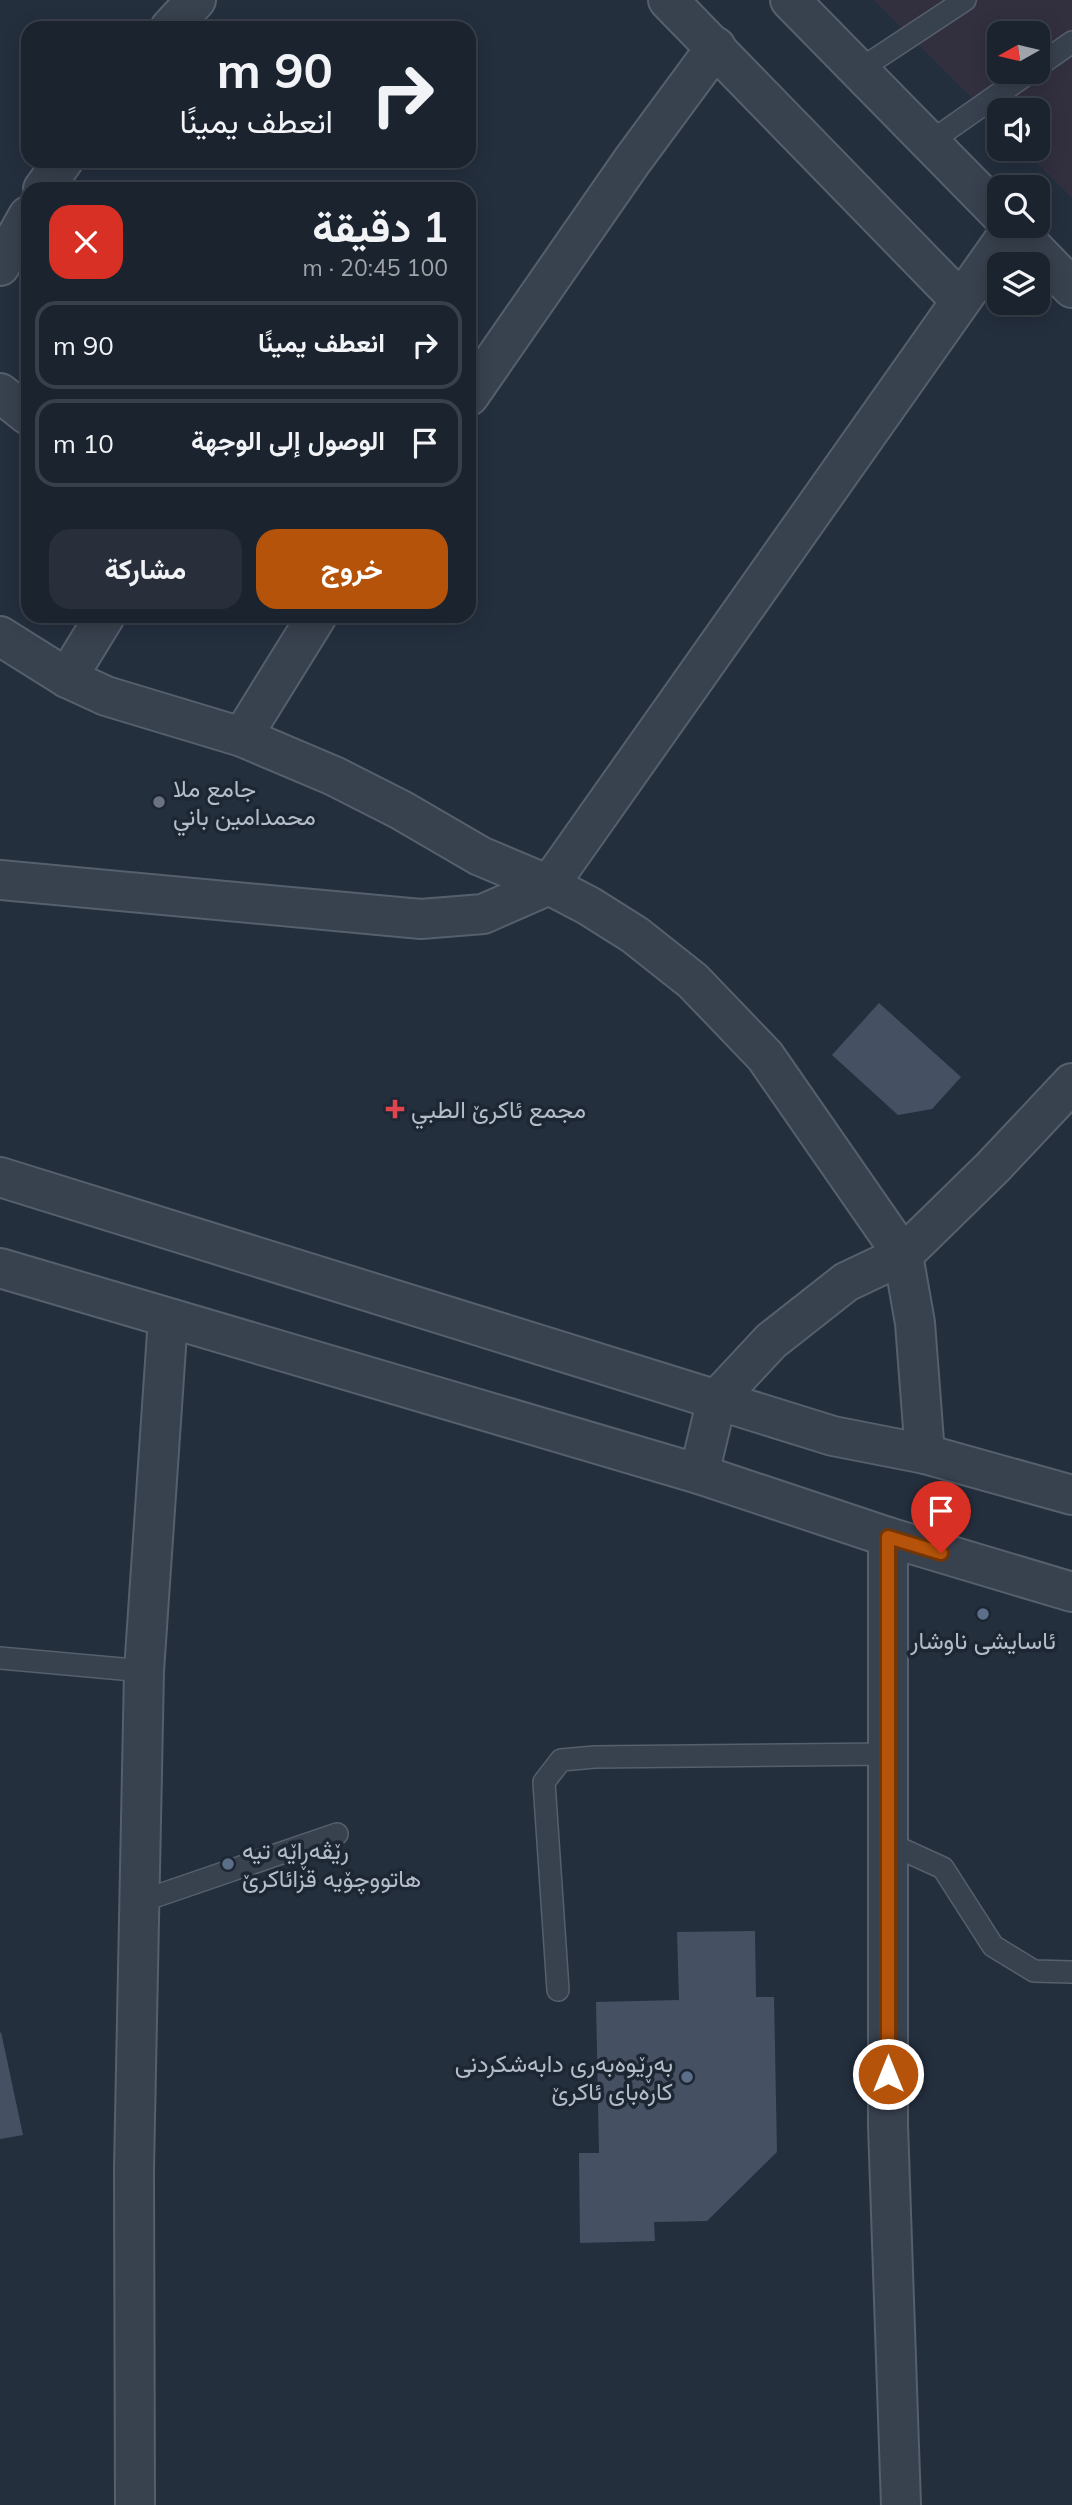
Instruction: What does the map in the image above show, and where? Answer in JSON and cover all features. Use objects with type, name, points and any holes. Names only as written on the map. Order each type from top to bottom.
[{"type":"street","points":[[176,21],[196,0]]},
{"type":"street","points":[[668,0],[960,300]]},
{"type":"street","points":[[790,0],[987,200]]},
{"type":"street","points":[[476,386],[632,161],[716,47]]},
{"type":"street","points":[[0,266],[21,228]]},
{"type":"street","points":[[0,880],[421,919],[483,914],[549,885],[960,300],[998,238]]},
{"type":"street","points":[[1024,238],[1072,288]]},
{"type":"street","points":[[0,393],[21,410]]},
{"type":"street","points":[[67,678],[101,623]]},
{"type":"street","points":[[242,737],[313,623]]},
{"type":"street","points":[[0,636],[67,678],[106,696],[242,737],[334,776],[401,810],[480,856],[549,885],[635,935],[693,981],[765,1056],[903,1255],[915,1323],[925,1454]]},
{"type":"street","points":[[699,1474],[717,1399],[771,1341],[846,1282],[903,1255],[993,1167],[1072,1083]]},
{"type":"street","points":[[0,1177],[833,1436],[925,1454],[1072,1496]]},
{"type":"street","points":[[0,1268],[699,1474],[888,1537],[1072,1592]]},
{"type":"street","points":[[135,2505],[134,2169],[144,1671],[168,1318]]},
{"type":"street","points":[[888,1537],[888,2125],[901,2505]]},
{"type":"lane","points":[[859,70],[965,0]]},
{"type":"lane","points":[[1050,58],[1072,42]]},
{"type":"lane","points":[[930,142],[1013,84]]},
{"type":"lane","points":[[0,1658],[144,1671]]},
{"type":"lane","points":[[558,1990],[544,1782],[561,1760],[595,1757],[888,1755]]},
{"type":"lane","points":[[139,1902],[337,1834]]},
{"type":"lane","points":[[888,1843],[943,1868],[993,1946],[1034,1971],[1072,1972]]},
{"type":"shaded area","points":[[874,0],[1072,0],[1072,198],[1035,161],[1050,161],[1050,98],[987,98],[987,113]]},
{"type":"building","points":[[879,1003],[961,1077],[932,1109],[898,1115],[832,1055]]},
{"type":"building","name":"بەڕێوەبەری دابەشکردنی کارەبای ئاکرێ","points":[[755,1931],[756,1997],[774,1997],[777,2152],[707,2221],[654,2222],[655,2241],[580,2243],[579,2153],[599,2153],[596,2002],[679,2000],[677,1932]]},
{"type":"building","points":[[0,2033],[23,2135],[0,2139]]},
{"type":"place","name":"جامع ملا محمدامين باني","points":[[159,802]]},
{"type":"place","name":"مجمع ئاکرێ الطبي","points":[[395,1109]]},
{"type":"place","name":"ئاسايشى ناوشار","points":[[983,1614]]},
{"type":"place","name":"رێڤەڕاێە تیە هاتووچۆیە قزائاکرێ","points":[[228,1864]]},
{"type":"place","name":"بەڕێوەبەری دابەشکردنی کارەبای ئاکرێ","points":[[687,2077]]},
{"type":"route","points":[[888,2074],[888,1537],[941,1553]]}]
